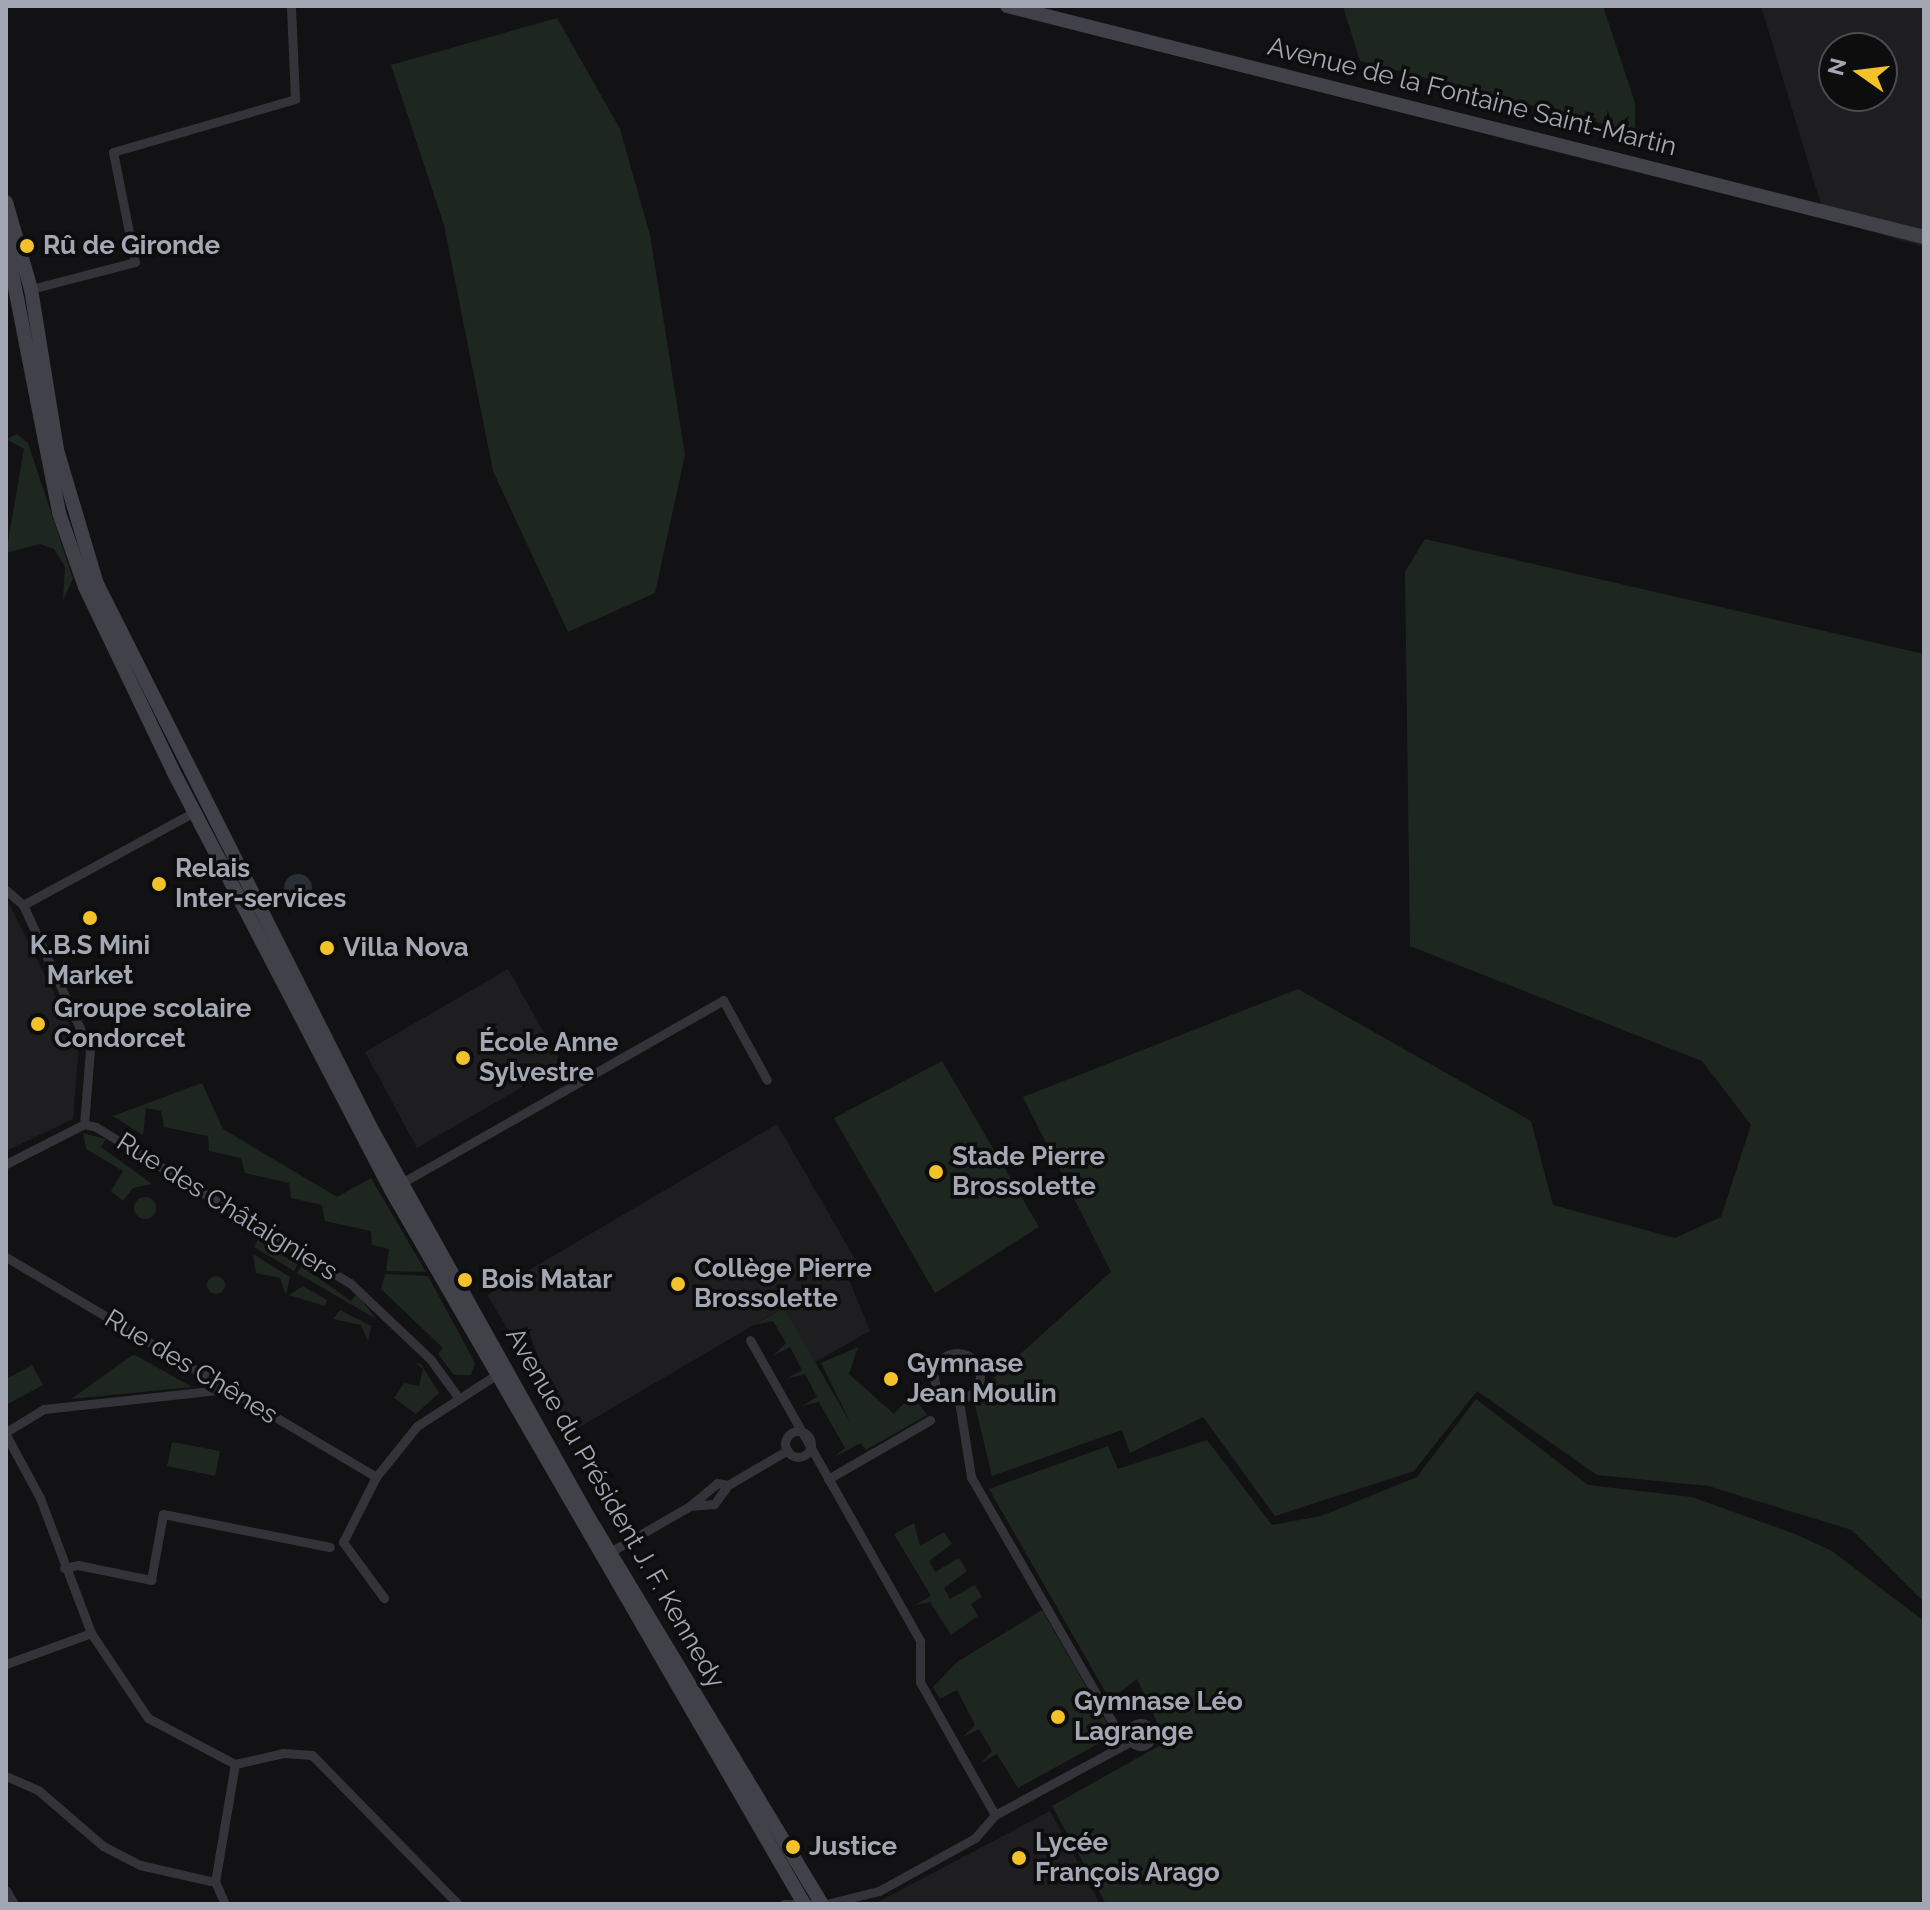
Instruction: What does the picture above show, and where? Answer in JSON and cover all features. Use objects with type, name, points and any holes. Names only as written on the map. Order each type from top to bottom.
[{"type":"main road","name":"Avenue de la Fontaine Saint-Martin","points":[[1007,6],[1924,237]]},
{"type":"main road","name":"Avenue du Président J. F. Kennedy","points":[[6,202],[31,289],[72,510],[97,584],[201,809]]},
{"type":"main road","name":"Avenue du Président J. F. Kennedy","points":[[6,242],[59,513],[85,587],[396,1186],[500,1372],[814,1903]]},
{"type":"main road","name":"Avenue du Président J. F. Kennedy","points":[[500,1372],[610,1552],[814,1903]]},
{"type":"street","points":[[31,289],[135,262],[113,152],[295,99],[291,6]]},
{"type":"street","points":[[23,905],[201,809]]},
{"type":"street","points":[[6,890],[23,905],[90,1050],[84,1124]]},
{"type":"street","points":[[396,1186],[723,1000],[767,1080]]},
{"type":"street","name":"Rue des Châtaigniers","points":[[6,1164],[84,1124],[340,1276],[431,1360],[458,1397]]},
{"type":"street","name":"Rue des Chênes","points":[[6,1258],[376,1477]]},
{"type":"street","points":[[750,1340],[792,1416],[811,1440],[828,1479],[920,1641],[920,1682],[995,1815]]},
{"type":"street","points":[[784,1904],[814,1903],[879,1891],[975,1838],[995,1815],[1132,1736],[1116,1728],[971,1477],[959,1401],[980,1374],[975,1361],[950,1353],[934,1374],[937,1388],[959,1401]]},
{"type":"street","points":[[384,1598],[343,1542],[376,1477],[391,1452],[458,1397],[500,1372]]},
{"type":"street","points":[[227,1389],[44,1409],[6,1433],[40,1498],[91,1633],[148,1718],[235,1764],[283,1753],[312,1755],[458,1904]]},
{"type":"street","points":[[610,1552],[690,1506],[705,1488],[728,1485],[788,1450],[792,1416]]},
{"type":"street","points":[[828,1479],[930,1420]]},
{"type":"street","points":[[791,1433],[811,1440]]},
{"type":"street","points":[[788,1450],[802,1456],[811,1440]]},
{"type":"street","points":[[690,1506],[714,1504],[728,1485]]},
{"type":"street","points":[[64,1568],[78,1565],[151,1580],[163,1514],[330,1547]]},
{"type":"street","points":[[6,1664],[91,1633]]},
{"type":"street","points":[[225,1904],[215,1882],[235,1764]]},
{"type":"street","points":[[6,1776],[38,1790],[76,1828],[128,1858],[215,1882]]},
{"type":"street","points":[[6,1890],[14,1904]]},
{"type":"shaded area","points":[[1343,6],[1603,6],[1635,103],[1635,132],[1360,61]]},
{"type":"shaded area","points":[[1761,6],[1924,6],[1924,247],[1825,218]]},
{"type":"shaded area","points":[[557,18],[620,129],[650,235],[685,455],[655,593],[568,632],[493,471],[444,225],[391,65]]},
{"type":"shaded area","points":[[17,434],[28,443],[73,579],[63,600],[65,567],[54,549],[40,544],[6,553],[24,449],[6,439]]},
{"type":"shaded area","points":[[1425,539],[1924,654],[1924,1602],[1852,1530],[1708,1486],[1597,1475],[1477,1391],[1414,1471],[1275,1516],[1203,1417],[1130,1453],[1122,1430],[992,1476],[973,1397],[1111,1272],[1023,1097],[1298,989],[1531,1121],[1553,1205],[1675,1238],[1721,1217],[1751,1125],[1702,1061],[1410,946],[1405,572]]},
{"type":"shaded area","points":[[298,874],[308,878],[312,888],[308,898],[298,902],[288,898],[284,888],[288,878]]},
{"type":"shaded area","name":"Groupe scolaire Condorcet","points":[[6,897],[79,1044],[73,1119],[6,1151]]},
{"type":"shaded area","name":"École Anne Sylvestre","points":[[508,969],[562,1064],[417,1148],[365,1052]]},
{"type":"shaded area","name":"Stade Pierre Brossolette","points":[[942,1061],[1039,1227],[935,1293],[834,1118]]},
{"type":"shaded area","points":[[202,1083],[223,1129],[337,1197],[371,1178],[426,1272],[386,1271],[389,1249],[372,1245],[371,1231],[325,1221],[322,1205],[291,1198],[289,1183],[245,1173],[241,1158],[209,1151],[208,1136],[164,1127],[161,1111],[146,1108],[143,1135],[113,1116]]},
{"type":"shaded area","name":"Collège Pierre Brossolette","points":[[777,1124],[859,1266],[847,1275],[870,1331],[815,1362],[783,1308],[566,1435],[527,1326],[512,1336],[487,1295]]},
{"type":"shaded area","points":[[83,1133],[106,1139],[101,1147],[152,1184],[133,1188],[123,1201],[111,1191],[123,1171],[86,1149]]},
{"type":"shaded area","points":[[145,1197],[153,1200],[156,1208],[153,1216],[145,1219],[137,1216],[134,1208],[137,1200]]},
{"type":"shaded area","points":[[258,1240],[298,1264],[294,1271],[254,1247]]},
{"type":"shaded area","points":[[253,1254],[290,1277],[286,1295],[280,1278],[256,1273]]},
{"type":"shaded area","points":[[302,1266],[351,1301],[357,1294],[376,1319],[297,1273]]},
{"type":"shaded area","points":[[385,1274],[428,1276],[475,1363],[471,1375],[454,1375],[438,1354],[443,1348],[381,1289]]},
{"type":"shaded area","points":[[216,1276],[225,1285],[216,1294],[207,1285]]},
{"type":"shaded area","points":[[303,1286],[327,1300],[325,1306],[289,1295]]},
{"type":"shaded area","points":[[784,1308],[851,1424],[821,1363],[858,1347],[849,1374],[894,1414],[912,1395],[927,1415],[866,1450],[861,1443],[834,1457],[845,1448],[819,1402],[802,1406],[817,1397],[805,1374],[786,1379],[802,1370],[790,1347],[773,1356],[786,1343],[773,1321],[754,1325]]},
{"type":"shaded area","points":[[340,1310],[371,1326],[368,1341],[361,1325],[333,1319]]},
{"type":"shaded area","points":[[135,1355],[192,1387],[71,1399],[131,1356]]},
{"type":"shaded area","points":[[415,1363],[421,1364],[439,1393],[416,1414],[394,1398],[404,1383],[419,1386],[423,1369]]},
{"type":"shaded area","points":[[32,1365],[43,1385],[6,1405],[6,1379]]},
{"type":"shaded area","points":[[1476,1399],[1588,1485],[1692,1497],[1795,1534],[1832,1551],[1924,1621],[1924,1904],[1106,1904],[1052,1806],[1166,1742],[1137,1679],[1110,1700],[989,1489],[1108,1446],[1118,1469],[1207,1440],[1272,1525],[1321,1516],[1417,1477]]},
{"type":"shaded area","points":[[172,1442],[220,1451],[215,1476],[167,1466]]},
{"type":"shaded area","points":[[914,1523],[920,1546],[944,1532],[952,1544],[929,1561],[935,1572],[959,1558],[967,1571],[944,1588],[950,1599],[975,1585],[982,1597],[971,1604],[978,1616],[951,1635],[930,1602],[915,1605],[931,1596],[894,1534]]},
{"type":"shaded area","points":[[1042,1610],[1114,1735],[1018,1788],[997,1754],[981,1763],[992,1751],[979,1729],[963,1737],[975,1725],[957,1690],[940,1699],[933,1687],[957,1662]]},
{"type":"shaded area","name":"Lycée François Arago","points":[[1050,1811],[1100,1904],[874,1904]]},
{"type":"place","name":"Rû de Gironde","points":[[27,246]]},
{"type":"place","name":"Relais Inter-services","points":[[159,884]]},
{"type":"place","name":"K.B.S Mini Market","points":[[90,918]]},
{"type":"place","name":"Villa Nova","points":[[327,948]]},
{"type":"place","name":"Groupe scolaire Condorcet","points":[[38,1024]]},
{"type":"place","name":"École Anne Sylvestre","points":[[463,1058]]},
{"type":"place","name":"Stade Pierre Brossolette","points":[[936,1172]]},
{"type":"place","name":"Bois Matar","points":[[465,1280]]},
{"type":"place","name":"Collège Pierre Brossolette","points":[[678,1284]]},
{"type":"place","name":"Gymnase Jean Moulin","points":[[891,1379]]},
{"type":"place","name":"Gymnase Léo Lagrange","points":[[1058,1717]]},
{"type":"place","name":"Justice","points":[[793,1847]]},
{"type":"place","name":"Lycée François Arago","points":[[1019,1858]]}]
